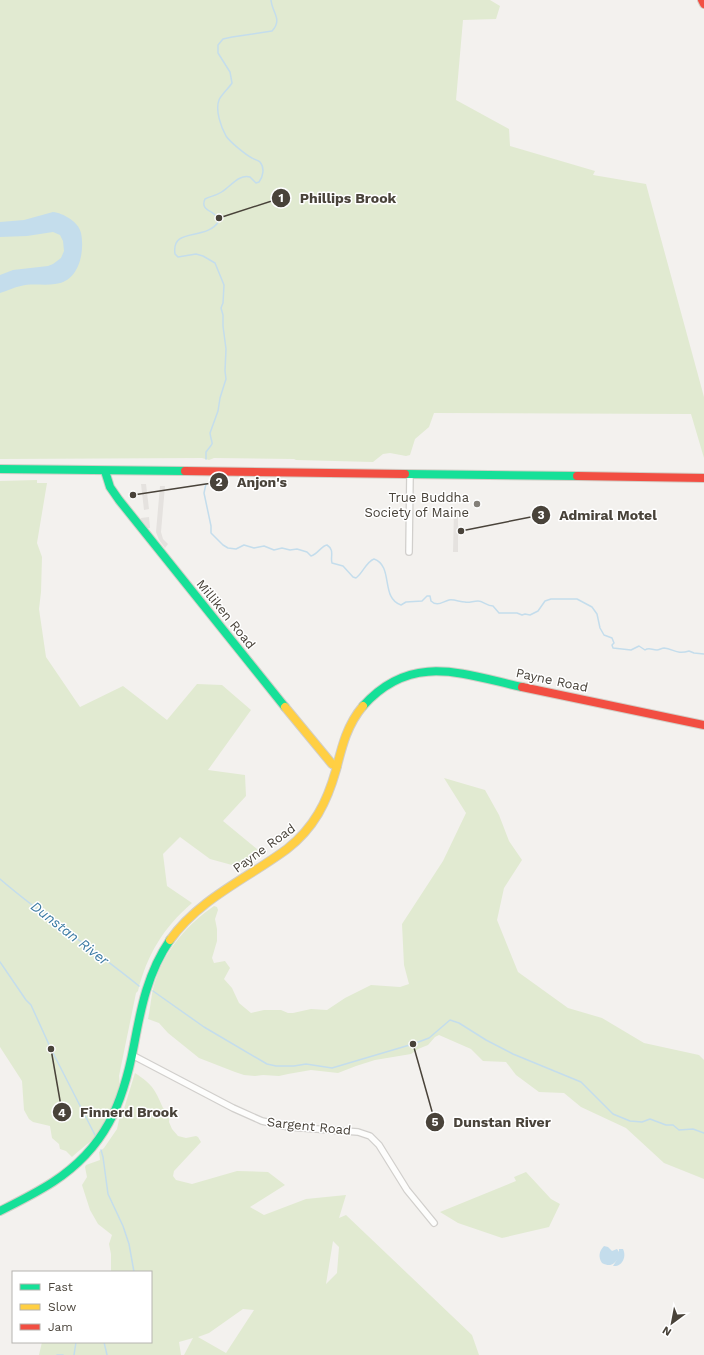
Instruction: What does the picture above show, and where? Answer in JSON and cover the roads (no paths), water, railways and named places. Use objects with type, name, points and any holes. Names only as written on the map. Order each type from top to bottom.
[{"type":"main road","points":[[702,0],[704,4]]},
{"type":"main road","points":[[0,470],[704,478]]},
{"type":"main road","name":"Milliken Road","points":[[105,471],[110,487],[120,500],[290,713],[332,764],[337,766]]},
{"type":"main road","name":"Payne Road","points":[[0,1211],[58,1179],[79,1164],[108,1129],[118,1109],[125,1088],[149,979],[156,962],[169,941],[181,926],[204,904],[275,858],[303,834],[315,820],[331,789],[348,728],[355,715],[376,692],[406,675],[425,671],[455,672],[704,725]]},
{"type":"street","points":[[409,552],[410,474]]},
{"type":"street","name":"Sargent Road","points":[[132,1055],[233,1108],[262,1121],[289,1127],[358,1132],[370,1136],[376,1141],[387,1156],[407,1190],[434,1222]]},
{"type":"water","points":[[53,212],[70,219],[80,229],[82,249],[81,257],[75,272],[70,278],[63,282],[51,285],[25,285],[0,293],[0,275],[13,270],[48,266],[61,258],[64,251],[63,241],[60,235],[53,232],[27,236],[0,237],[0,222],[24,220]]},
{"type":"water","points":[[604,1246],[608,1247],[612,1251],[617,1249],[619,1252],[619,1249],[623,1249],[624,1258],[619,1265],[613,1266],[618,1258],[612,1265],[602,1263],[600,1254]]},
{"type":"waterway","points":[[206,459],[206,452],[212,443],[210,433],[218,411],[220,398],[226,379],[226,349],[221,308],[223,303],[224,285],[215,263],[196,254],[178,257],[175,254],[175,245],[178,240],[206,231],[219,221],[218,217],[204,206],[205,199],[221,192],[242,177],[250,177],[256,183],[262,178],[262,164],[231,142],[226,136],[221,123],[218,113],[219,100],[232,83],[230,72],[218,53],[218,45],[223,39],[272,31],[277,23],[277,19],[271,0]]},
{"type":"waterway","points":[[206,484],[204,493],[211,526],[211,533],[228,548],[236,549],[244,545],[254,548],[264,546],[274,550],[282,548],[290,550],[297,549],[307,552],[311,556],[327,545],[332,551],[332,563],[343,566],[353,577],[356,578],[371,560],[374,559],[384,568],[391,596],[401,605],[406,602],[422,601],[427,596],[430,596],[431,601],[435,604],[440,604],[449,600],[467,602],[480,601],[493,606],[499,613],[530,615],[538,611],[545,601],[551,599],[577,599],[592,607],[597,614],[600,628],[604,635],[612,638],[614,643],[612,645],[613,648],[631,650],[639,646],[645,650],[657,650],[664,648],[678,652],[689,651],[704,654]]},
{"type":"waterway","name":"Dunstan River","points":[[0,879],[34,907],[139,986]]},
{"type":"waterway","points":[[0,962],[31,1005],[51,1049],[95,1135]]},
{"type":"waterway","name":"Dunstan River","points":[[153,991],[204,1027],[267,1064],[276,1066],[306,1064],[332,1068],[429,1038],[450,1020],[459,1023],[486,1040],[513,1054],[581,1082],[613,1114],[630,1121],[642,1122],[650,1119],[666,1125],[673,1125],[679,1130],[693,1129],[704,1133]]},
{"type":"waterway","points":[[101,1150],[108,1194],[123,1226],[129,1244],[134,1271]]},
{"type":"waterway","points":[[74,1355],[76,1343]]},
{"type":"waterway","points":[[104,1343],[107,1355]]},
{"type":"waterway","points":[[57,1355],[63,1355]]},
{"type":"place","name":"Phillips Brook","points":[[219,218]]},
{"type":"place","name":"Anjon's","points":[[133,495]]},
{"type":"place","name":"True Buddha Society of Maine","points":[[477,504]]},
{"type":"place","name":"Admiral Motel","points":[[461,531]]},
{"type":"place","name":"Dunstan River","points":[[413,1044]]},
{"type":"place","name":"Finnerd Brook","points":[[51,1049]]}]
